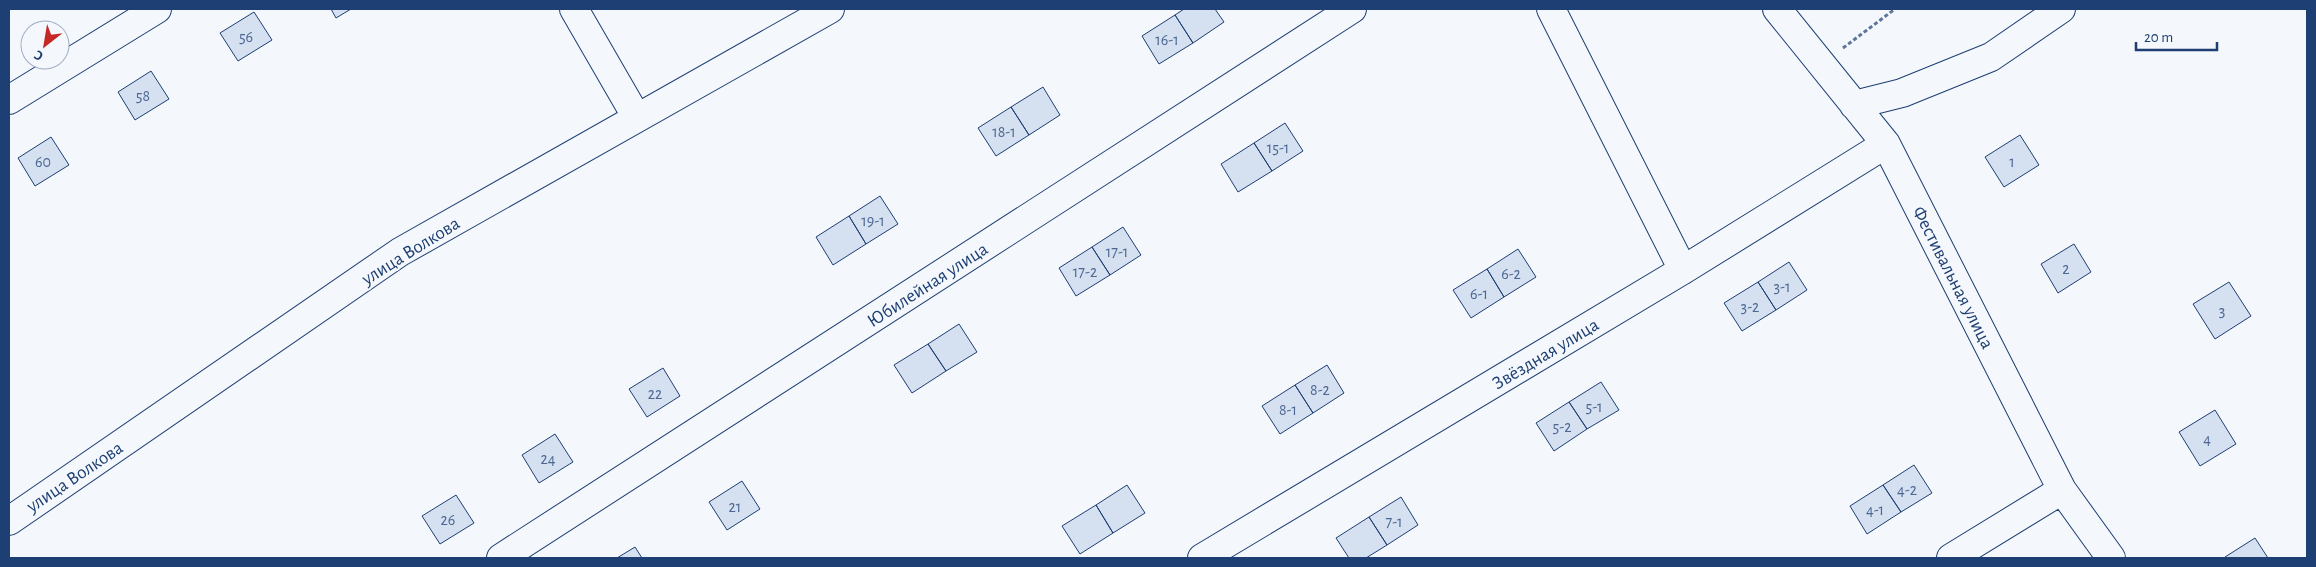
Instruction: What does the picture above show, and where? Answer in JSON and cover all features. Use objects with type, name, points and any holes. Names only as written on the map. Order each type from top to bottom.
[{"type":"street","points":[[9,100],[156,9]]},
{"type":"street","points":[[574,9],[638,118]]},
{"type":"street","name":"улица Волкова","points":[[9,521],[400,252],[830,9]]},
{"type":"street","name":"Юбилейная улица","points":[[501,558],[1352,9]]},
{"type":"street","points":[[1551,9],[1683,270]]},
{"type":"street","name":"Фестивальная улица","points":[[1777,9],[1886,144],[2062,490],[2111,558]]},
{"type":"street","points":[[1854,105],[1902,93],[1991,57],[2060,9]]},
{"type":"street","name":"Звёздная улица","points":[[1202,558],[1683,270],[1886,144]]},
{"type":"street","points":[[1951,558],[2062,490]]},
{"type":"path","points":[[1821,64],[1895,9]]},
{"type":"building","points":[[331,9],[351,9],[336,18]]},
{"type":"building","points":[[1184,9],[1215,9],[1224,22],[1193,43],[1175,15]]},
{"type":"building","points":[[254,12],[272,40],[238,61],[220,33]]},
{"type":"building","points":[[1175,15],[1193,43],[1159,64],[1142,36]]},
{"type":"building","points":[[151,71],[169,99],[135,120],[118,92]]},
{"type":"building","points":[[1043,87],[1060,115],[1029,135],[1011,107]]},
{"type":"building","points":[[1011,107],[1029,135],[996,156],[978,128]]},
{"type":"building","points":[[1285,123],[1303,151],[1272,171],[1254,143]]},
{"type":"building","points":[[2020,135],[2039,165],[2004,187],[1985,157]]},
{"type":"building","points":[[51,137],[69,165],[35,186],[18,158]]},
{"type":"building","points":[[1254,143],[1272,171],[1238,192],[1221,164]]},
{"type":"building","points":[[880,196],[898,224],[866,244],[849,216]]},
{"type":"building","points":[[849,216],[866,244],[833,265],[816,237]]},
{"type":"building","points":[[1123,227],[1141,255],[1110,275],[1092,247]]},
{"type":"building","points":[[2074,244],[2091,272],[2058,293],[2041,264]]},
{"type":"building","points":[[1092,247],[1110,275],[1076,296],[1059,268]]},
{"type":"building","points":[[1518,249],[1536,277],[1504,297],[1487,269]]},
{"type":"building","points":[[1789,262],[1807,290],[1776,310],[1758,282]]},
{"type":"building","points":[[1487,269],[1504,297],[1471,318],[1453,290]]},
{"type":"building","points":[[1758,282],[1776,310],[1742,331],[1724,303]]},
{"type":"building","points":[[2229,282],[2251,316],[2215,339],[2193,304]]},
{"type":"building","points":[[959,324],[977,352],[946,371],[928,344]]},
{"type":"building","points":[[928,344],[946,371],[912,393],[894,365]]},
{"type":"building","points":[[1327,365],[1344,393],[1313,413],[1295,385]]},
{"type":"building","points":[[663,368],[680,396],[647,417],[629,389]]},
{"type":"building","points":[[1601,382],[1619,410],[1587,429],[1569,402]]},
{"type":"building","points":[[1295,385],[1313,413],[1280,434],[1262,406]]},
{"type":"building","points":[[1569,402],[1587,429],[1554,451],[1536,423]]},
{"type":"building","points":[[2215,410],[2236,444],[2200,466],[2179,432]]},
{"type":"building","points":[[555,434],[573,462],[539,483],[522,455]]},
{"type":"building","points":[[1914,465],[1932,493],[1901,512],[1883,485]]},
{"type":"building","points":[[742,481],[760,509],[727,530],[709,502]]},
{"type":"building","points":[[1127,485],[1145,513],[1113,533],[1096,505]]},
{"type":"building","points":[[1883,485],[1901,512],[1867,534],[1850,506]]},
{"type":"building","points":[[456,495],[474,523],[440,544],[422,516]]},
{"type":"building","points":[[1401,497],[1418,525],[1387,545],[1369,517]]},
{"type":"building","points":[[1096,505],[1113,533],[1080,554],[1062,526]]},
{"type":"building","points":[[1369,517],[1387,545],[1366,558],[1349,558],[1336,538]]},
{"type":"building","points":[[2255,538],[2268,558],[2225,557]]},
{"type":"building","points":[[635,547],[642,558],[617,558]]}]
